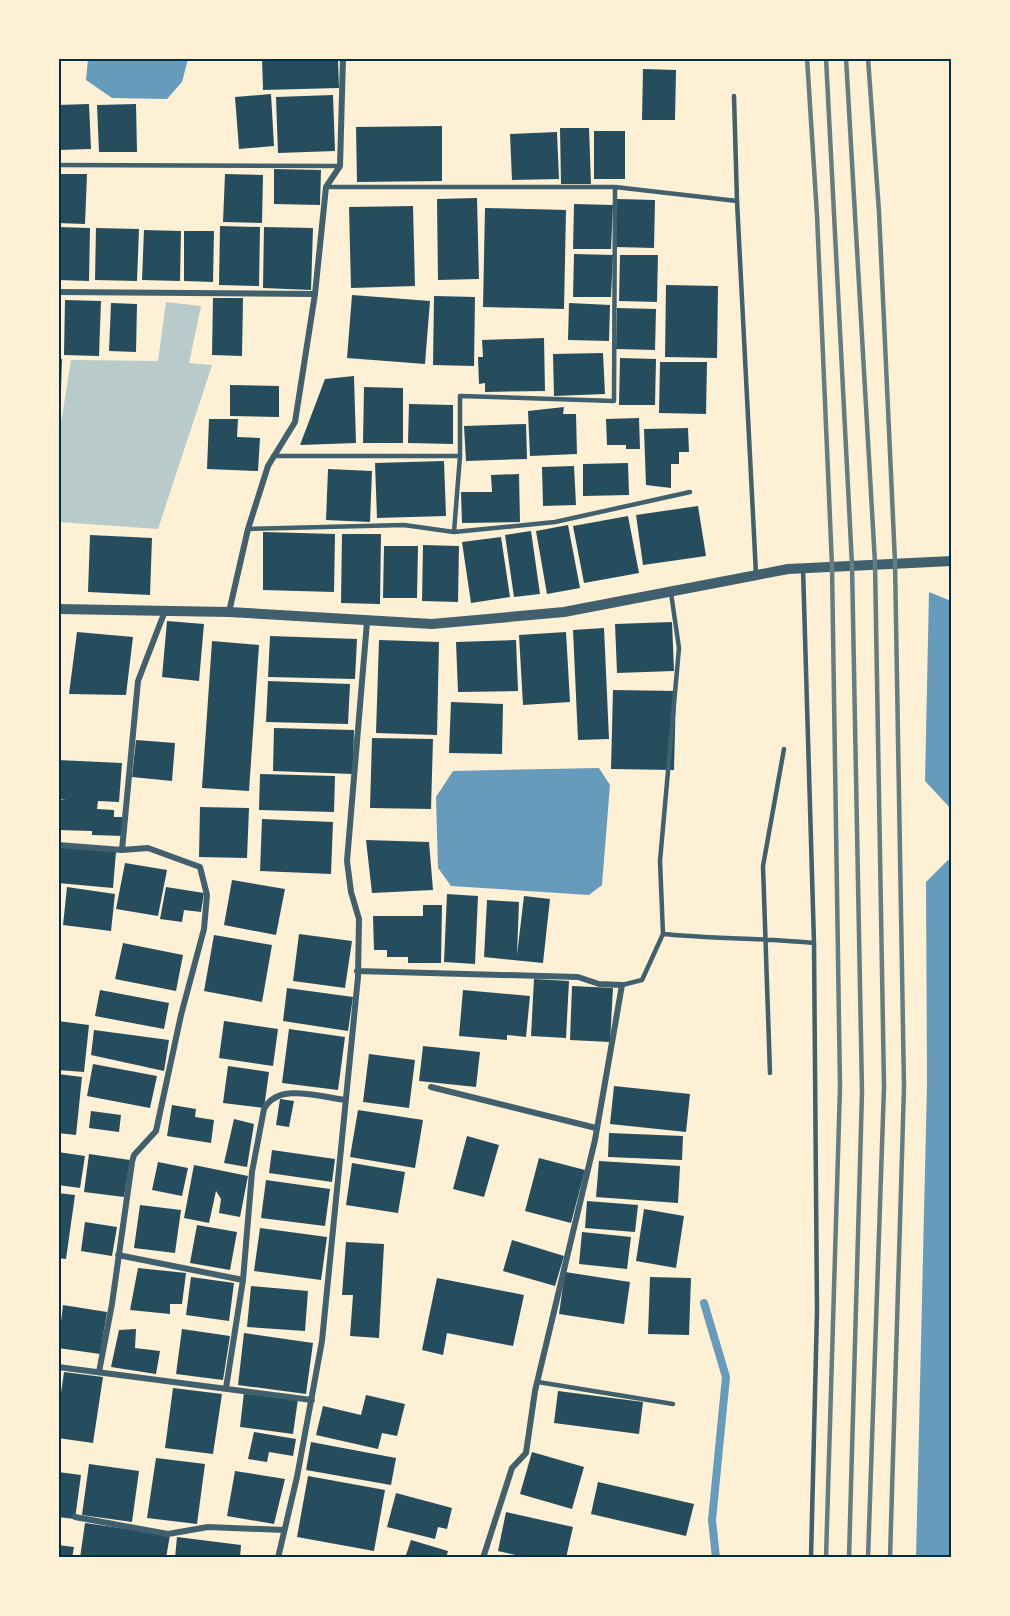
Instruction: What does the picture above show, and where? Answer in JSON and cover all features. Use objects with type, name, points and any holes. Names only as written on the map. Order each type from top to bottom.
[{"type":"street","points":[[229,612],[248,529],[273,456],[295,422],[315,294],[326,187],[340,166],[343,58]]},
{"type":"street","points":[[58,292],[315,294]]},
{"type":"street","points":[[58,609],[229,612],[432,624],[564,612],[756,573],[803,568],[951,561]]},
{"type":"street","points":[[122,850],[138,681],[165,611]]},
{"type":"street","points":[[278,1557],[312,1400],[322,1341],[357,971],[359,919],[351,892],[347,861],[368,622]]},
{"type":"street","points":[[58,845],[122,850],[148,848],[200,867],[207,895],[204,929],[181,1015],[156,1131],[134,1155],[132,1162],[99,1372]]},
{"type":"street","points":[[357,971],[578,977],[599,984],[622,985],[596,1128],[537,1382],[526,1453],[512,1468],[483,1557]]},
{"type":"street","points":[[432,1088],[596,1128]]},
{"type":"street","points":[[226,1388],[243,1280],[252,1172],[264,1109],[269,1100],[277,1095],[290,1094],[345,1100]]},
{"type":"street","points":[[118,1255],[243,1280]]},
{"type":"street","points":[[58,1367],[312,1400]]},
{"type":"street","points":[[75,1517],[168,1534],[208,1527],[284,1530]]},
{"type":"lane","points":[[734,96],[737,201],[756,573]]},
{"type":"lane","points":[[58,165],[340,166]]},
{"type":"lane","points":[[326,187],[615,187],[737,201]]},
{"type":"lane","points":[[454,532],[460,456],[460,396],[614,400],[615,187]]},
{"type":"lane","points":[[273,456],[460,456]]},
{"type":"lane","points":[[248,529],[404,525],[454,532],[555,522],[690,492]]},
{"type":"lane","points":[[803,568],[814,943],[817,1311],[811,1557]]},
{"type":"lane","points":[[622,985],[642,980],[663,934],[660,861],[678,648],[671,591]]},
{"type":"lane","points":[[770,1072],[763,866],[784,749]]},
{"type":"lane","points":[[663,934],[716,939],[765,938],[814,943]]},
{"type":"lane","points":[[537,1382],[673,1404]]},
{"type":"shaded area","points":[[166,302],[201,306],[189,363],[212,365],[158,529],[59,522],[59,436],[71,360],[158,361]]},
{"type":"water","points":[[88,58],[188,59],[182,82],[167,99],[112,98],[86,80]]},
{"type":"water","points":[[929,592],[951,601],[951,809],[925,781]]},
{"type":"water","points":[[599,768],[610,785],[602,885],[589,895],[451,886],[438,868],[436,797],[453,771]]},
{"type":"water","points":[[948,860],[952,862],[952,1557],[916,1558],[927,1084],[926,882]]},
{"type":"building","points":[[262,58],[338,58],[339,88],[263,90]]},
{"type":"building","points":[[643,69],[676,70],[675,120],[642,120]]},
{"type":"building","points":[[271,94],[274,146],[239,149],[235,97]]},
{"type":"building","points":[[333,95],[335,151],[278,153],[276,97]]},
{"type":"building","points":[[89,104],[91,149],[58,150],[58,105]]},
{"type":"building","points":[[136,104],[137,152],[99,152],[97,105]]},
{"type":"building","points":[[442,126],[442,181],[357,182],[356,127]]},
{"type":"building","points":[[560,128],[589,128],[591,184],[561,184]]},
{"type":"building","points":[[594,131],[625,131],[625,179],[594,179]]},
{"type":"building","points":[[557,132],[559,179],[512,180],[510,134]]},
{"type":"building","points":[[274,169],[321,170],[320,205],[274,204]]},
{"type":"building","points":[[58,174],[87,174],[85,224],[58,223]]},
{"type":"building","points":[[225,174],[263,175],[262,223],[223,222]]},
{"type":"building","points":[[477,198],[479,279],[438,280],[437,199]]},
{"type":"building","points":[[617,199],[655,200],[654,248],[616,247]]},
{"type":"building","points":[[574,204],[613,205],[611,249],[573,249]]},
{"type":"building","points":[[413,206],[415,286],[351,288],[349,207]]},
{"type":"building","points":[[485,208],[566,210],[564,309],[483,307]]},
{"type":"building","points":[[220,226],[260,227],[259,286],[219,285]]},
{"type":"building","points":[[58,227],[90,228],[89,281],[58,280]]},
{"type":"building","points":[[264,227],[313,228],[311,290],[263,288]]},
{"type":"building","points":[[96,228],[139,229],[137,281],[95,280]]},
{"type":"building","points":[[144,230],[181,231],[180,281],[142,280]]},
{"type":"building","points":[[184,231],[214,231],[213,282],[184,281]]},
{"type":"building","points":[[574,254],[613,255],[611,297],[573,297]]},
{"type":"building","points":[[620,255],[658,255],[657,302],[619,301]]},
{"type":"building","points":[[666,285],[718,286],[717,358],[665,357]]},
{"type":"building","points":[[352,295],[430,301],[425,364],[347,358]]},
{"type":"building","points":[[434,296],[475,297],[474,366],[433,365]]},
{"type":"building","points":[[213,298],[243,298],[242,356],[212,355]]},
{"type":"building","points":[[65,300],[101,301],[99,356],[64,355]]},
{"type":"building","points":[[111,303],[137,304],[136,352],[109,351]]},
{"type":"building","points":[[569,303],[610,305],[609,341],[568,340]]},
{"type":"building","points":[[617,308],[656,309],[655,350],[616,349]]},
{"type":"building","points":[[544,338],[545,391],[485,392],[485,383],[479,384],[478,357],[483,357],[482,340]]},
{"type":"building","points":[[603,353],[605,394],[554,396],[553,354]]},
{"type":"building","points":[[620,358],[656,359],[655,405],[619,405]]},
{"type":"building","points":[[58,359],[62,359],[61,390],[58,390]]},
{"type":"building","points":[[660,362],[707,362],[706,414],[659,413]]},
{"type":"building","points":[[354,376],[356,443],[300,445],[325,379]]},
{"type":"building","points":[[230,385],[279,386],[279,417],[230,416]]},
{"type":"building","points":[[364,387],[403,388],[403,443],[363,443]]},
{"type":"building","points":[[409,404],[453,405],[453,444],[408,443]]},
{"type":"building","points":[[564,407],[563,414],[576,414],[577,454],[530,456],[528,411]]},
{"type":"building","points":[[639,418],[640,449],[626,449],[626,445],[607,445],[606,419]]},
{"type":"building","points":[[209,419],[238,419],[237,437],[260,438],[258,471],[207,469]]},
{"type":"building","points":[[526,424],[527,459],[466,461],[464,426]]},
{"type":"building","points":[[688,428],[689,452],[679,452],[679,464],[671,464],[671,488],[646,485],[644,429]]},
{"type":"building","points":[[444,461],[446,516],[377,518],[375,463]]},
{"type":"building","points":[[628,463],[629,495],[583,496],[583,464]]},
{"type":"building","points":[[574,466],[576,505],[543,506],[542,467]]},
{"type":"building","points":[[328,469],[372,471],[370,522],[326,520]]},
{"type":"building","points":[[519,474],[520,522],[462,523],[461,492],[492,492],[491,475]]},
{"type":"building","points":[[698,506],[706,556],[643,565],[636,515]]},
{"type":"building","points":[[628,516],[639,573],[584,583],[573,526]]},
{"type":"building","points":[[568,525],[580,588],[547,594],[536,531]]},
{"type":"building","points":[[531,531],[540,594],[514,597],[505,535]]},
{"type":"building","points":[[263,532],[335,534],[334,592],[263,590]]},
{"type":"building","points":[[342,534],[381,534],[380,604],[341,603]]},
{"type":"building","points":[[90,535],[152,538],[150,595],[88,592]]},
{"type":"building","points":[[501,537],[510,597],[471,603],[462,542]]},
{"type":"building","points":[[423,545],[459,546],[458,602],[422,601]]},
{"type":"building","points":[[384,546],[418,546],[417,598],[383,598]]},
{"type":"building","points":[[167,621],[204,624],[199,681],[162,677]]},
{"type":"building","points":[[672,622],[674,671],[617,673],[615,624]]},
{"type":"building","points":[[604,628],[609,739],[578,740],[573,630]]},
{"type":"building","points":[[77,632],[133,637],[126,695],[69,694]]},
{"type":"building","points":[[566,632],[570,702],[523,705],[519,635]]},
{"type":"building","points":[[270,636],[357,639],[355,679],[268,677]]},
{"type":"building","points":[[379,640],[439,642],[437,735],[376,733]]},
{"type":"building","points":[[516,640],[518,691],[458,692],[456,642]]},
{"type":"building","points":[[212,641],[259,645],[249,791],[202,788]]},
{"type":"building","points":[[268,681],[350,684],[348,724],[266,722]]},
{"type":"building","points":[[613,690],[676,691],[674,770],[611,769]]},
{"type":"building","points":[[451,702],[503,704],[502,754],[449,753]]},
{"type":"building","points":[[274,728],[354,730],[353,774],[273,771]]},
{"type":"building","points":[[372,738],[433,739],[431,809],[370,808]]},
{"type":"building","points":[[136,740],[175,743],[172,781],[132,777]]},
{"type":"building","points":[[58,760],[122,763],[119,802],[98,801],[97,809],[114,810],[114,817],[123,817],[123,836],[92,835],[92,831],[58,830],[58,800],[66,800],[58,799]]},
{"type":"building","points":[[260,774],[335,776],[334,812],[259,810]]},
{"type":"building","points":[[200,807],[249,808],[247,858],[199,857]]},
{"type":"building","points":[[262,819],[333,822],[331,874],[260,871]]},
{"type":"building","points":[[366,840],[429,842],[433,890],[372,893]]},
{"type":"building","points":[[60,847],[116,852],[113,888],[58,883]]},
{"type":"building","points":[[125,863],[167,870],[158,916],[116,909]]},
{"type":"building","points":[[232,880],[285,889],[276,935],[224,925]]},
{"type":"building","points":[[67,887],[115,894],[111,931],[63,925]]},
{"type":"building","points":[[166,887],[204,893],[201,912],[184,910],[182,922],[160,919]]},
{"type":"building","points":[[447,894],[478,896],[475,964],[444,962]]},
{"type":"building","points":[[524,896],[550,899],[543,963],[484,957],[487,900],[519,902],[517,955]]},
{"type":"building","points":[[423,905],[442,905],[441,963],[408,963],[408,957],[387,957],[387,950],[374,950],[373,916],[423,916]]},
{"type":"building","points":[[299,934],[352,941],[345,988],[293,981]]},
{"type":"building","points":[[214,935],[272,945],[262,1002],[204,991]]},
{"type":"building","points":[[123,943],[183,955],[176,991],[115,979]]},
{"type":"building","points":[[534,979],[569,981],[566,1038],[531,1036]]},
{"type":"building","points":[[572,986],[613,988],[610,1042],[570,1040]]},
{"type":"building","points":[[287,988],[353,997],[348,1031],[283,1021]]},
{"type":"building","points":[[100,990],[169,1003],[164,1029],[95,1016]]},
{"type":"building","points":[[463,990],[530,996],[526,1037],[507,1035],[507,1040],[459,1036]]},
{"type":"building","points":[[58,1021],[89,1025],[84,1072],[58,1070]]},
{"type":"building","points":[[224,1021],[278,1029],[273,1066],[219,1058]]},
{"type":"building","points":[[289,1029],[345,1037],[338,1090],[282,1083]]},
{"type":"building","points":[[94,1030],[169,1040],[164,1071],[91,1055]]},
{"type":"building","points":[[423,1046],[480,1052],[476,1087],[419,1081]]},
{"type":"building","points":[[369,1054],[415,1060],[409,1108],[363,1102]]},
{"type":"building","points":[[93,1064],[157,1076],[150,1108],[87,1096]]},
{"type":"building","points":[[228,1066],[269,1072],[264,1108],[223,1103]]},
{"type":"building","points":[[58,1074],[82,1077],[76,1135],[58,1133]]},
{"type":"building","points":[[614,1086],[690,1094],[686,1132],[610,1124]]},
{"type":"building","points":[[280,1099],[294,1101],[289,1127],[276,1125]]},
{"type":"building","points":[[172,1105],[196,1109],[195,1117],[214,1120],[211,1143],[167,1136]]},
{"type":"building","points":[[358,1110],[423,1120],[415,1168],[350,1157]]},
{"type":"building","points":[[91,1111],[121,1115],[119,1132],[89,1128]]},
{"type":"building","points":[[234,1119],[254,1124],[247,1167],[224,1163]]},
{"type":"building","points":[[609,1133],[683,1136],[682,1160],[608,1157]]},
{"type":"building","points":[[467,1136],[499,1145],[484,1197],[453,1189]]},
{"type":"building","points":[[272,1150],[335,1159],[332,1182],[269,1173]]},
{"type":"building","points":[[58,1152],[85,1156],[80,1188],[58,1185]]},
{"type":"building","points":[[89,1154],[130,1160],[124,1197],[84,1192]]},
{"type":"building","points":[[539,1158],[585,1170],[571,1223],[525,1211]]},
{"type":"building","points":[[599,1161],[680,1166],[678,1203],[596,1197]]},
{"type":"building","points":[[158,1162],[188,1168],[182,1196],[152,1190]]},
{"type":"building","points":[[352,1163],[405,1172],[398,1213],[346,1205]]},
{"type":"building","points":[[194,1165],[248,1176],[240,1217],[219,1213],[221,1199],[216,1191],[209,1223],[184,1218]]},
{"type":"building","points":[[266,1180],[330,1189],[325,1226],[261,1218]]},
{"type":"building","points":[[58,1193],[75,1195],[66,1259],[58,1258]]},
{"type":"building","points":[[587,1201],[638,1205],[635,1232],[585,1228]]},
{"type":"building","points":[[140,1205],[181,1210],[175,1253],[134,1248]]},
{"type":"building","points":[[644,1209],[684,1216],[676,1268],[636,1261]]},
{"type":"building","points":[[85,1222],[117,1227],[112,1256],[81,1251]]},
{"type":"building","points":[[197,1225],[237,1232],[230,1270],[190,1263]]},
{"type":"building","points":[[260,1228],[327,1237],[321,1280],[254,1271]]},
{"type":"building","points":[[582,1232],[631,1237],[627,1269],[579,1264]]},
{"type":"building","points":[[512,1240],[564,1256],[555,1286],[503,1271]]},
{"type":"building","points":[[346,1242],[384,1244],[379,1338],[350,1336],[353,1295],[342,1295]]},
{"type":"building","points":[[138,1268],[186,1273],[182,1304],[170,1304],[170,1314],[130,1310]]},
{"type":"building","points":[[565,1272],[630,1282],[624,1324],[559,1314]]},
{"type":"building","points":[[191,1277],[234,1283],[229,1321],[186,1315]]},
{"type":"building","points":[[650,1277],[691,1278],[689,1335],[648,1334]]},
{"type":"building","points":[[437,1278],[524,1295],[513,1346],[447,1333],[443,1355],[422,1350]]},
{"type":"building","points":[[251,1286],[308,1291],[305,1331],[247,1327]]},
{"type":"building","points":[[63,1305],[107,1312],[100,1354],[58,1348]]},
{"type":"building","points":[[136,1329],[135,1348],[160,1351],[156,1374],[111,1367],[119,1330]]},
{"type":"building","points":[[182,1329],[230,1336],[223,1380],[176,1374]]},
{"type":"building","points":[[244,1333],[313,1343],[306,1394],[238,1385]]},
{"type":"building","points":[[64,1372],[103,1377],[93,1443],[58,1438],[58,1414]]},
{"type":"building","points":[[173,1388],[222,1394],[213,1454],[165,1448]]},
{"type":"building","points":[[558,1391],[643,1402],[639,1434],[554,1423]]},
{"type":"building","points":[[244,1392],[298,1399],[293,1434],[240,1427]]},
{"type":"building","points":[[366,1395],[405,1404],[397,1436],[382,1433],[378,1449],[316,1435],[323,1406],[361,1415]]},
{"type":"building","points":[[254,1432],[296,1439],[293,1456],[269,1452],[267,1462],[248,1459]]},
{"type":"building","points":[[311,1442],[396,1458],[391,1485],[306,1470]]},
{"type":"building","points":[[532,1452],[584,1467],[572,1509],[520,1494]]},
{"type":"building","points":[[156,1458],[205,1464],[197,1524],[147,1518]]},
{"type":"building","points":[[89,1464],[139,1471],[132,1522],[82,1515]]},
{"type":"building","points":[[235,1471],[285,1479],[274,1524],[227,1516]]},
{"type":"building","points":[[58,1472],[81,1475],[75,1519],[58,1517]]},
{"type":"building","points":[[308,1476],[385,1490],[374,1551],[297,1537]]},
{"type":"building","points":[[598,1482],[694,1504],[686,1536],[591,1514]]},
{"type":"building","points":[[396,1493],[452,1508],[447,1529],[438,1527],[435,1539],[387,1527]]},
{"type":"building","points":[[506,1512],[573,1527],[566,1558],[528,1558],[498,1551]]},
{"type":"building","points":[[85,1523],[170,1535],[166,1558],[80,1558]]},
{"type":"building","points":[[177,1537],[241,1545],[240,1558],[175,1558]]},
{"type":"building","points":[[411,1540],[448,1551],[446,1558],[405,1558]]},
{"type":"building","points":[[58,1545],[74,1547],[72,1558],[58,1558]]},
{"type":"waterway","points":[[704,1303],[726,1377],[712,1520],[716,1558]]},
{"type":"railway","points":[[807,58],[817,215],[832,566],[840,1087],[826,1558]]},
{"type":"railway","points":[[826,58],[852,565],[862,1092],[849,1558]]},
{"type":"railway","points":[[846,58],[875,563],[884,1087],[868,1558]]},
{"type":"railway","points":[[868,58],[879,212],[895,562],[904,1087],[890,1558]]}]
